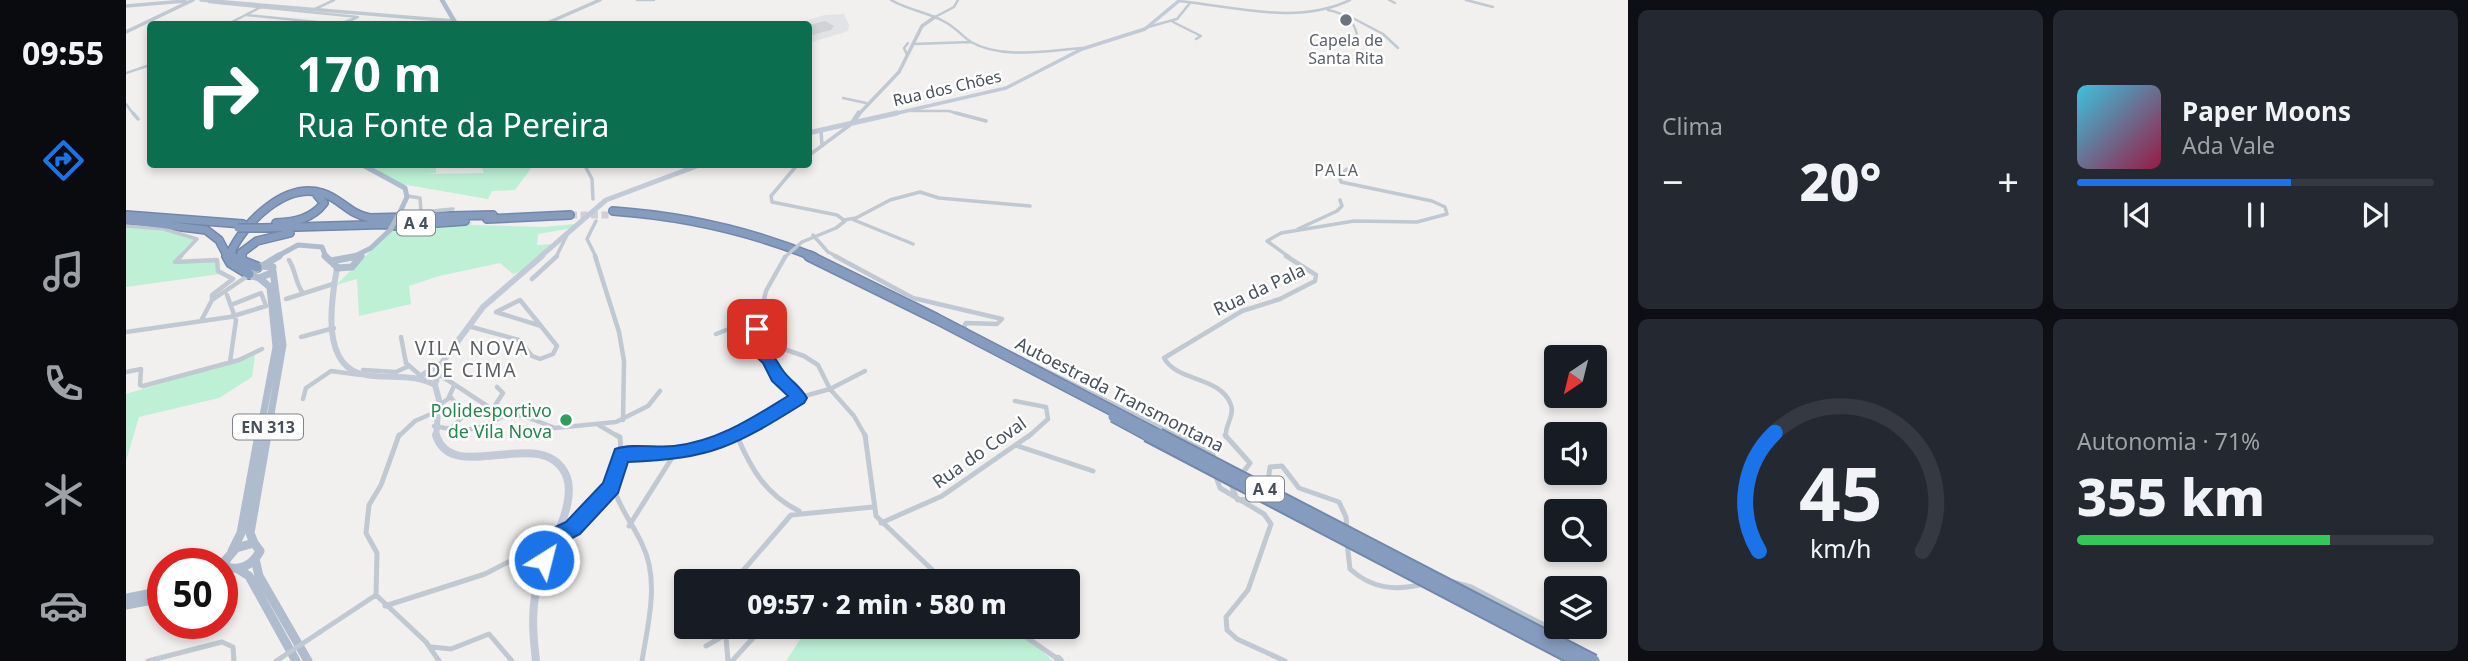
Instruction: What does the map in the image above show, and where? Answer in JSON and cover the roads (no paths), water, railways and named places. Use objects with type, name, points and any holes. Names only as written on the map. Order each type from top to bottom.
[{"type":"highway","points":[[253,276],[231,253],[241,235],[274,203],[304,192],[323,193],[349,213],[371,218],[492,217]]},
{"type":"highway","points":[[239,264],[236,255],[238,243],[273,206],[302,194],[316,195],[324,200],[321,208],[305,218],[265,225]]},
{"type":"highway","name":"A 4","points":[[126,218],[265,225],[571,213]]},
{"type":"highway","name":"Autoestrada Transmontana","points":[[612,213],[705,225],[755,239],[818,263],[934,320],[1594,661]]},
{"type":"highway","name":"A 4","points":[[126,218],[152,217],[242,224]]},
{"type":"highway","points":[[239,264],[240,256],[246,248],[275,235],[492,217]]},
{"type":"highway","points":[[126,218],[203,229],[219,240],[229,261],[259,267]]},
{"type":"highway","name":"Autoestrada Transmontana","points":[[934,320],[1578,661]]},
{"type":"main road","points":[[442,0],[450,20]]},
{"type":"main road","points":[[1149,27],[1179,1]]},
{"type":"main road","name":"Rua dos Chões","points":[[862,118],[906,111],[1008,87],[1084,48],[1149,27]]},
{"type":"main road","points":[[812,132],[853,122]]},
{"type":"main road","points":[[337,267],[364,252],[390,230],[407,196],[402,187],[368,168]]},
{"type":"main road","points":[[431,377],[483,307],[591,217],[603,203],[618,194],[691,168]]},
{"type":"main road","points":[[253,276],[273,266],[289,248],[312,244],[322,247],[329,260],[337,267],[349,269]]},
{"type":"main road","points":[[329,260],[350,260]]},
{"type":"main road","points":[[334,282],[349,269],[350,260]]},
{"type":"main road","points":[[253,276],[259,267],[273,266]]},
{"type":"main road","name":"EN 313","points":[[273,266],[283,345],[250,533],[260,551],[256,559],[259,576],[308,661]]},
{"type":"main road","points":[[337,267],[334,282],[334,328],[338,359],[347,369],[362,372],[431,377]]},
{"type":"main road","name":"EN 313","points":[[232,548],[241,533],[276,347],[270,287],[267,281],[253,276]]},
{"type":"main road","points":[[431,377],[439,393],[434,426],[440,446],[458,455],[536,453],[562,466],[569,480],[570,495],[544,560],[534,603],[532,630],[536,661]]},
{"type":"main road","points":[[237,548],[254,543]]},
{"type":"main road","points":[[238,568],[256,559]]},
{"type":"main road","points":[[238,570],[249,576],[296,661]]},
{"type":"main road","points":[[126,598],[147,594]]},
{"type":"main road","points":[[126,605],[147,601]]},
{"type":"street","points":[[126,6],[202,0],[361,16],[450,20]]},
{"type":"street","points":[[314,10],[334,0]]},
{"type":"street","points":[[552,21],[600,0]]},
{"type":"street","points":[[639,0],[654,0]]},
{"type":"street","points":[[891,0],[912,12],[934,17],[954,27],[972,42]]},
{"type":"street","points":[[812,153],[862,118],[866,103],[898,73],[910,43],[923,25],[954,7],[958,0]]},
{"type":"street","points":[[1327,10],[1350,0]]},
{"type":"street","points":[[1390,0],[1395,3]]},
{"type":"street","points":[[1466,0],[1493,7]]},
{"type":"street","points":[[126,32],[185,1]]},
{"type":"street","points":[[1179,1],[1287,13],[1327,10],[1347,15],[1383,34],[1398,48]]},
{"type":"street","points":[[1149,27],[1180,16],[1190,3]]},
{"type":"street","points":[[234,21],[263,6]]},
{"type":"street","points":[[275,18],[292,9],[361,16]]},
{"type":"street","points":[[246,15],[306,21]]},
{"type":"street","points":[[1346,40],[1358,34],[1347,15]]},
{"type":"street","points":[[347,21],[361,16]]},
{"type":"street","points":[[1171,21],[1201,36],[1196,38]]},
{"type":"street","points":[[910,43],[972,42],[1009,52],[1084,48]]},
{"type":"street","points":[[1035,44],[1045,51]]},
{"type":"street","points":[[126,73],[147,66]]},
{"type":"street","points":[[843,98],[866,103]]},
{"type":"street","points":[[126,104],[138,119]]},
{"type":"street","points":[[906,111],[949,111],[986,121]]},
{"type":"street","points":[[821,130],[822,146]]},
{"type":"street","points":[[812,133],[821,137]]},
{"type":"street","points":[[586,168],[592,181],[593,199],[603,203]]},
{"type":"street","points":[[794,168],[772,192],[772,202],[837,215],[844,220],[853,219],[888,200],[920,192],[939,198],[1030,206]]},
{"type":"street","points":[[1290,230],[1308,231],[1361,220],[1430,221],[1447,215],[1445,207],[1432,201],[1341,182],[1338,177],[1347,169]]},
{"type":"street","points":[[407,196],[420,198],[420,212],[453,209]]},
{"type":"street","points":[[1290,230],[1306,227],[1335,212],[1341,207],[1340,200]]},
{"type":"street","points":[[591,217],[587,239],[598,262],[604,291],[619,332],[624,361],[623,419]]},
{"type":"street","points":[[853,219],[913,244]]},
{"type":"street","points":[[798,398],[792,387],[778,377],[769,360],[758,351],[758,318],[774,270],[785,257],[813,235],[841,226],[844,220]]},
{"type":"street","points":[[126,226],[162,229],[197,239],[175,261],[217,260],[218,271],[233,279],[212,295],[201,321]]},
{"type":"street","name":"Rua da Pala","points":[[1237,500],[1232,483],[1250,465],[1225,435],[1232,411],[1231,405],[1201,379],[1169,368],[1164,358],[1242,310],[1280,299],[1315,281],[1315,274],[1296,258],[1273,249],[1267,242],[1272,237],[1290,230]]},
{"type":"street","points":[[532,279],[556,259],[567,235]]},
{"type":"street","points":[[813,235],[829,253],[910,298],[1002,319],[997,324],[966,323],[964,328],[1209,451],[1214,457],[1217,484],[1237,500],[1264,514],[1271,524],[1248,590],[1226,617],[1229,633],[1285,661]]},
{"type":"street","points":[[289,260],[296,271],[297,286],[304,293]]},
{"type":"street","points":[[212,300],[253,276]]},
{"type":"street","points":[[286,299],[334,282]]},
{"type":"street","points":[[126,332],[235,316],[265,306],[261,293],[230,304]]},
{"type":"street","points":[[227,295],[235,316],[230,363]]},
{"type":"street","points":[[468,326],[519,340],[534,357],[540,359],[552,356],[558,349],[542,326],[520,300],[496,312],[542,326]]},
{"type":"street","points":[[716,334],[758,318]]},
{"type":"street","points":[[301,337],[334,328]]},
{"type":"street","points":[[757,329],[778,347],[815,362],[830,389],[855,416],[866,437],[873,507],[881,523],[931,569]]},
{"type":"street","points":[[401,337],[409,366],[454,386],[503,416],[524,416],[555,428],[623,419],[648,406],[660,391]]},
{"type":"street","points":[[126,372],[142,370],[140,385],[143,386],[230,363],[262,349]]},
{"type":"street","points":[[303,399],[306,388],[331,371],[396,372],[409,366]]},
{"type":"street","points":[[621,454],[675,453],[710,446],[737,436],[798,398],[830,389],[865,371]]},
{"type":"street","points":[[439,661],[429,646],[376,595],[377,553],[366,533],[369,505],[381,485],[398,436],[415,421],[438,408],[450,396],[454,386]]},
{"type":"street","points":[[492,410],[503,393],[497,387]]},
{"type":"street","points":[[450,396],[464,415],[452,429]]},
{"type":"street","name":"Rua do Coval","points":[[881,523],[942,496],[974,471],[1018,446],[1046,421],[1049,410],[1043,406],[1015,401]]},
{"type":"street","points":[[434,426],[461,432],[484,427],[503,416]]},
{"type":"street","points":[[597,424],[620,436],[621,454],[613,485],[618,507],[643,546],[648,561],[649,605],[642,661]]},
{"type":"street","points":[[737,436],[758,480],[787,505],[800,512]]},
{"type":"street","points":[[1018,446],[1093,471]]},
{"type":"street","points":[[629,526],[662,469],[675,453]]},
{"type":"street","points":[[1237,500],[1264,497],[1270,467],[1282,466],[1296,486],[1331,496],[1343,505],[1347,516],[1348,564],[1362,580],[1385,589],[1399,590],[1433,580],[1454,581],[1544,625]]},
{"type":"street","points":[[385,606],[479,577],[573,528],[613,485]]},
{"type":"street","points":[[787,505],[787,518]]},
{"type":"street","points":[[744,569],[787,518],[800,512],[873,507]]},
{"type":"street","points":[[276,661],[376,595]]},
{"type":"street","points":[[429,646],[447,650],[489,634],[512,661]]},
{"type":"street","points":[[706,646],[715,639]]},
{"type":"street","points":[[726,639],[730,661]]},
{"type":"street","points":[[730,661],[752,639]]},
{"type":"street","points":[[1029,639],[1059,660]]},
{"type":"street","points":[[148,661],[222,642],[233,647],[234,661]]},
{"type":"tunnel","points":[[570,215],[611,215]]},
{"type":"place","name":"Capela de Santa Rita","points":[[1346,20]]},
{"type":"place","name":"Polidesportivo de Vila Nova","points":[[566,420]]},
{"type":"district","name":"PALA","points":[[1337,170]]},
{"type":"district","name":"VILA NOVA DE CIMA","points":[[472,359]]}]
